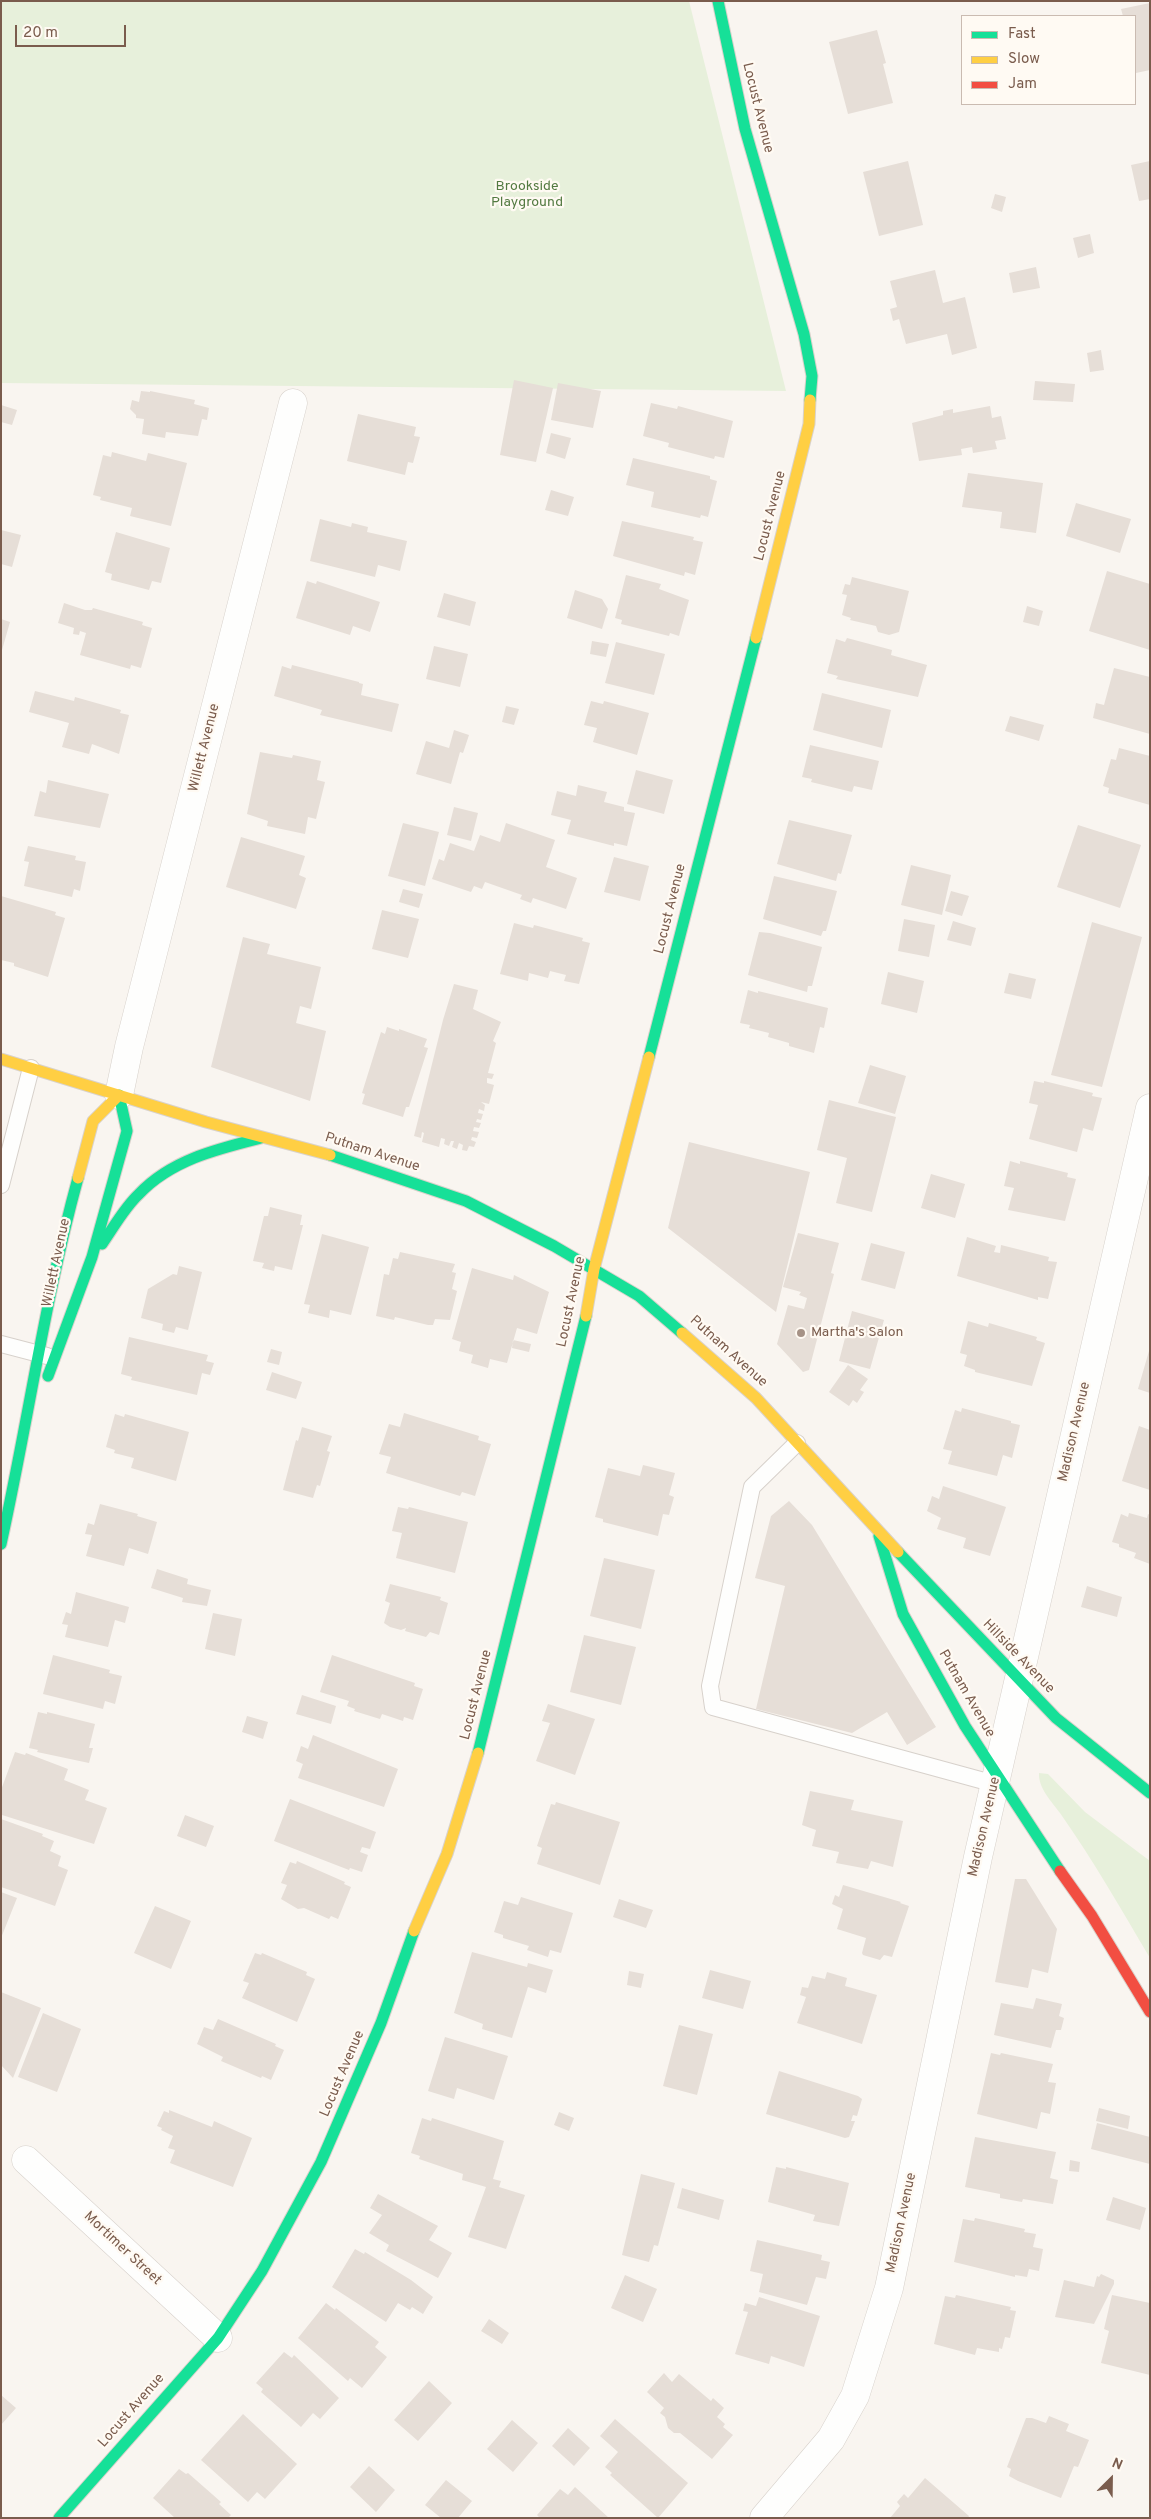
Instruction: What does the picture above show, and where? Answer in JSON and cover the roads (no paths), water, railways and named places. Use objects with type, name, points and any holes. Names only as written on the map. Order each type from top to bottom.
[{"type":"street","name":"Locust Avenue","points":[[60,2518],[176,2383],[218,2338],[262,2271],[321,2162],[381,2023],[416,1925],[447,1854],[479,1749],[583,1326],[594,1269],[809,424],[812,376],[804,334],[745,129],[718,1]]},
{"type":"street","name":"Willett Avenue","points":[[1,1544],[23,1443],[47,1356],[92,1257],[127,1131],[120,1094],[129,1048],[293,403]]},
{"type":"street","name":"Putnam Avenue","points":[[1,1059],[120,1094],[206,1122],[346,1160],[466,1201],[594,1269],[639,1296],[683,1332],[756,1398],[877,1530],[903,1614],[965,1726],[996,1779],[1092,1916],[1150,2012]]},
{"type":"street","name":"Willett Avenue","points":[[47,1356],[58,1246],[93,1122],[120,1094]]},
{"type":"street","name":"Madison Avenue","points":[[764,2518],[831,2439],[855,2396],[889,2288],[996,1779],[1150,1108]]},
{"type":"street","points":[[92,1257],[140,1192],[172,1167],[200,1153],[264,1137]]},
{"type":"street","name":"Hillside Avenue","points":[[877,1530],[1056,1718],[1150,1793]]},
{"type":"street","name":"Mortimer Street","points":[[26,2160],[218,2338]]},
{"type":"lane","points":[[1,1185],[31,1068]]},
{"type":"lane","points":[[1,1344],[47,1356]]},
{"type":"lane","points":[[797,1442],[752,1487],[710,1686],[713,1707],[996,1779]]},
{"type":"place","name":"Martha's Salon","points":[[801,1333]]},
{"type":"park label","name":"Brookside Playground","points":[[527,196]]}]
